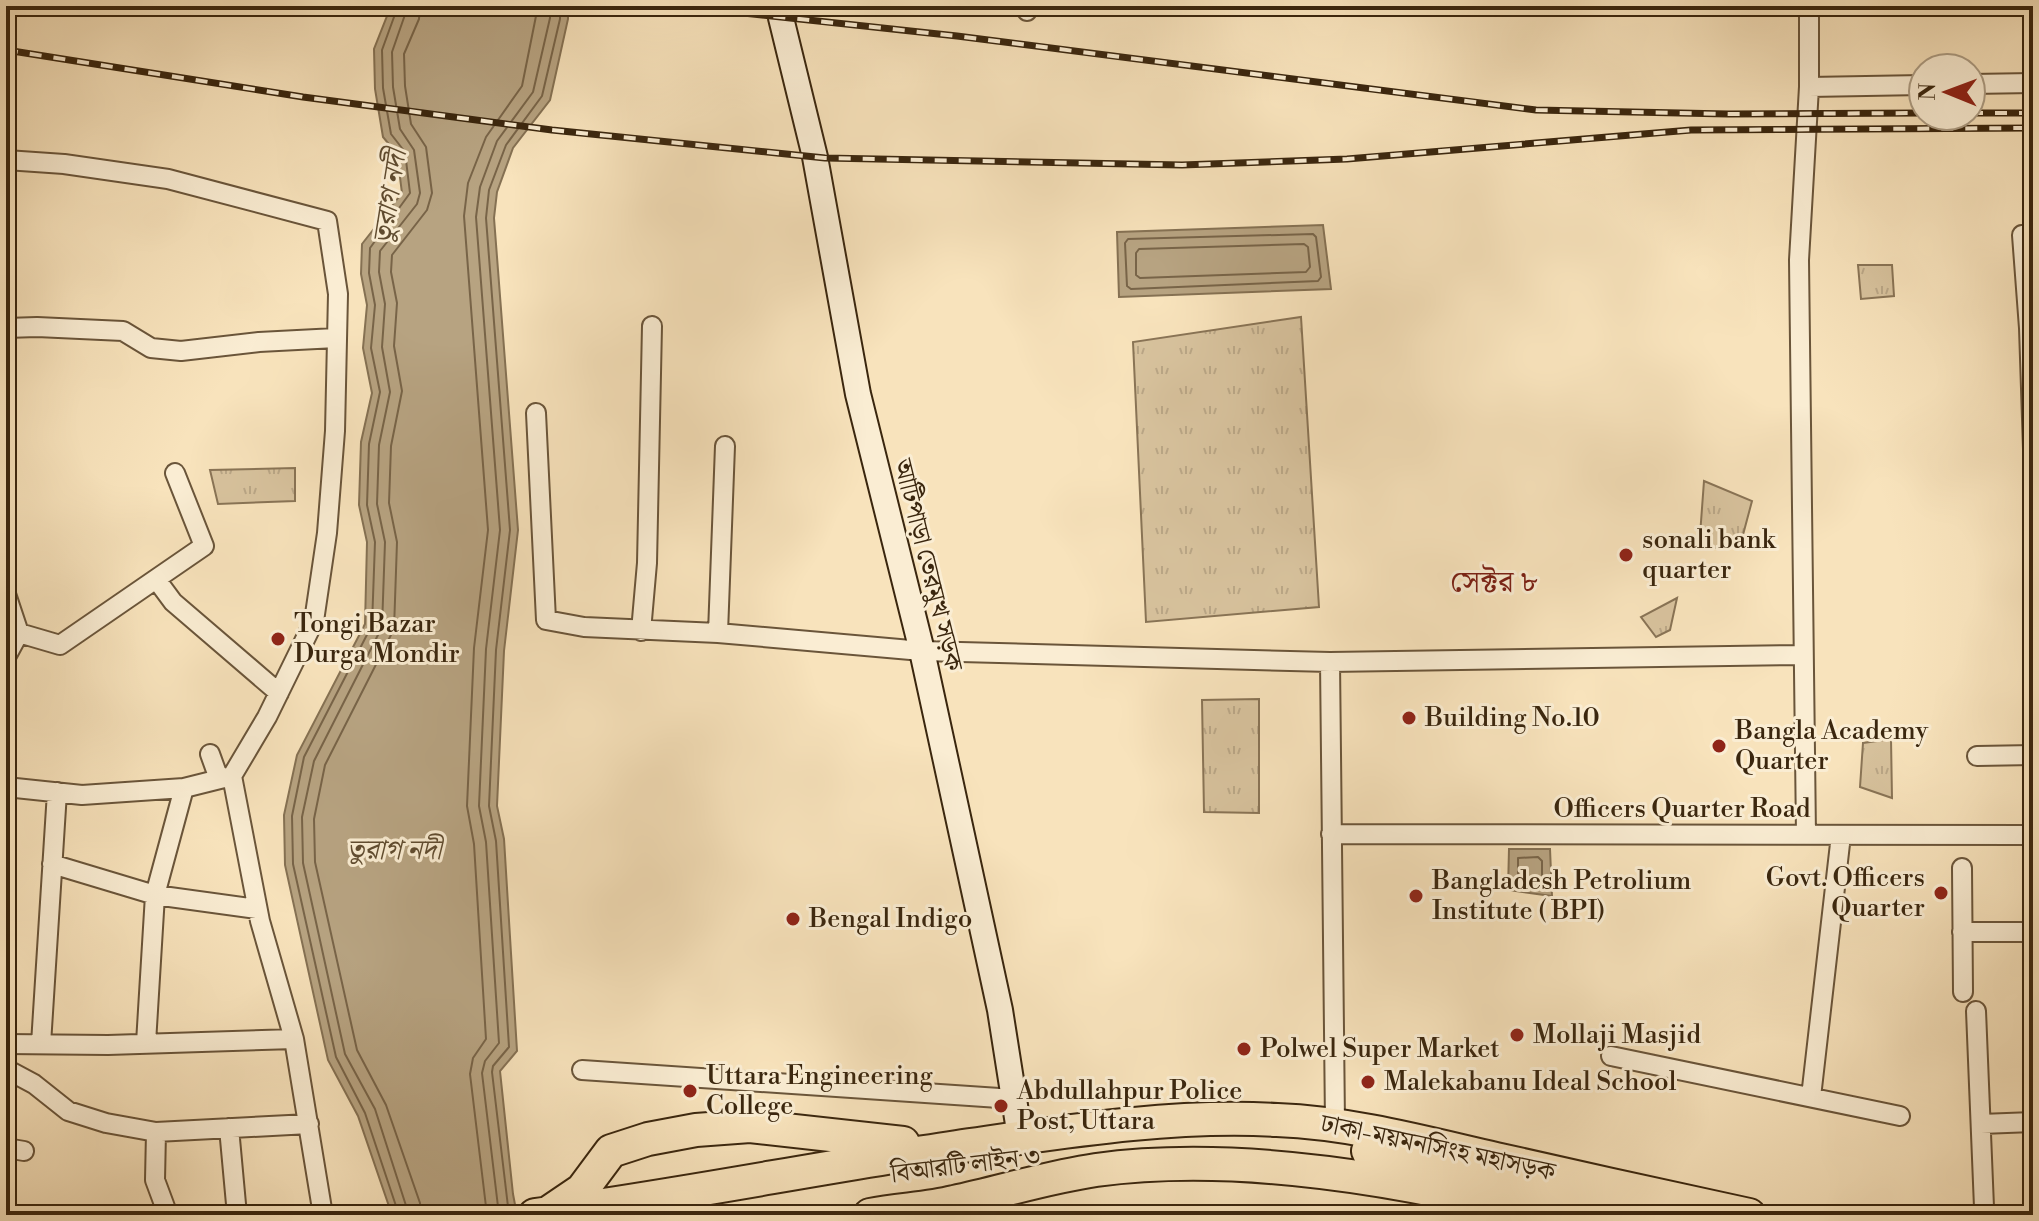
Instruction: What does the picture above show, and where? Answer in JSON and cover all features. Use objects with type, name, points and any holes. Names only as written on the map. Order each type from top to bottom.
[{"type":"highway","name":"ঢাকা-ময়মনসিংহ মহাসড়ক","points":[[542,1214],[1020,1137],[1187,1120],[1273,1119],[1335,1123],[1416,1138],[1749,1215]]},
{"type":"highway","points":[[542,1214],[582,1190],[611,1151],[648,1139],[696,1130],[750,1126],[956,1147]]},
{"type":"highway","name":"বিআরটি লাইন ৩","points":[[627,1215],[951,1166],[1185,1142],[1266,1139],[1335,1143],[1636,1215]]},
{"type":"highway","name":"ঢাকা-ময়মনসিংহ মহাসড়ক","points":[[870,1215],[943,1209],[1038,1181],[1096,1170],[1183,1165],[1262,1168],[1387,1180],[1479,1207],[1544,1215]]},
{"type":"main road","name":"আটিপাড়া তেরমুখ সড়ক","points":[[781,6],[781,18],[815,157],[858,394],[922,651],[1000,1010],[1020,1137]]},
{"type":"street","points":[[1806,835],[1799,260],[1809,87],[1809,6]]},
{"type":"street","points":[[1987,84],[2033,83]]},
{"type":"street","points":[[1809,87],[1907,85]]},
{"type":"street","points":[[6,160],[64,164],[168,179],[327,221],[338,294],[335,431],[327,533],[314,621],[279,693],[226,778],[184,788],[82,795],[6,787]]},
{"type":"street","points":[[2022,235],[2031,328],[2033,449]]},
{"type":"street","points":[[641,631],[647,563],[652,326]]},
{"type":"street","points":[[6,328],[123,331],[151,348],[181,351],[259,342],[336,338]]},
{"type":"street","points":[[536,413],[546,620],[584,627],[718,633],[922,651],[1330,662],[1802,655]]},
{"type":"street","points":[[718,633],[725,446]]},
{"type":"street","points":[[19,633],[60,645],[204,546],[175,473]]},
{"type":"street","points":[[156,579],[173,602],[279,693]]},
{"type":"street","points":[[6,594],[19,633],[6,657]]},
{"type":"street","points":[[1330,662],[1335,1123]]},
{"type":"street","points":[[210,754],[226,778],[257,909],[294,1039],[323,1215]]},
{"type":"street","points":[[1977,756],[2033,755]]},
{"type":"street","points":[[146,1043],[155,895],[184,788]]},
{"type":"street","points":[[41,1044],[57,792]]},
{"type":"street","name":"Officers Quarter Road","points":[[1331,834],[2033,835]]},
{"type":"street","points":[[1811,1097],[1841,835]]},
{"type":"street","points":[[52,864],[155,895],[257,909]]},
{"type":"street","points":[[1962,868],[1963,992]]},
{"type":"street","points":[[1962,932],[2033,932]]},
{"type":"street","points":[[1976,1011],[1984,1207]]},
{"type":"street","points":[[6,1044],[294,1039]]},
{"type":"street","points":[[1611,1056],[1900,1116]]},
{"type":"street","points":[[6,1069],[34,1084],[68,1111],[106,1123],[156,1132],[309,1124]]},
{"type":"street","points":[[582,1070],[1014,1099]]},
{"type":"street","points":[[1981,1124],[2033,1122]]},
{"type":"street","points":[[229,1128],[237,1215]]},
{"type":"street","points":[[156,1132],[155,1180],[168,1215]]},
{"type":"green space","points":[[1858,265],[1892,265],[1894,296],[1861,299]]},
{"type":"green space","points":[[1301,317],[1319,607],[1146,622],[1133,342]]},
{"type":"green space","points":[[295,468],[295,501],[218,504],[210,470]]},
{"type":"green space","points":[[1704,481],[1752,501],[1740,546],[1699,549]]},
{"type":"green space","points":[[1677,598],[1670,630],[1656,637],[1641,617]]},
{"type":"green space","points":[[1259,699],[1259,813],[1204,812],[1202,700]]},
{"type":"green space","points":[[1891,739],[1892,798],[1860,787],[1863,743]]},
{"type":"water","name":"তুরাগ নদী","points":[[391,6],[568,6],[568,19],[550,100],[513,148],[497,192],[494,218],[518,530],[504,651],[497,806],[504,839],[517,1051],[500,1071],[517,1215],[391,1212],[358,1116],[328,1060],[285,865],[284,815],[297,755],[365,624],[367,542],[359,505],[361,442],[372,393],[363,348],[367,305],[361,274],[362,244],[402,193],[397,154],[383,137],[375,89],[374,49]]},
{"type":"water","points":[[1323,225],[1331,289],[1119,297],[1117,232]]},
{"type":"water","points":[[1509,849],[1550,849],[1552,896],[1508,890]]},
{"type":"railway","points":[[678,6],[957,36],[1536,110],[1728,114],[1907,113]]},
{"type":"railway","points":[[6,50],[303,97],[552,130],[825,158],[1182,165],[1347,159],[1691,130],[2033,128]]},
{"type":"railway","points":[[1987,113],[2033,113]]},
{"type":"place","name":"sonali bank quarter","points":[[1626,555]]},
{"type":"place","name":"Tongi Bazar Durga Mondir","points":[[278,639]]},
{"type":"place","name":"Building No.10","points":[[1409,718]]},
{"type":"place","name":"Bangla Academy Quarter","points":[[1719,746]]},
{"type":"place","name":"Govt. Officers Quarter","points":[[1941,893]]},
{"type":"place","name":"Bangladesh Petrolium Institute ( BPI)","points":[[1416,896]]},
{"type":"place","name":"Bengal Indigo","points":[[793,919]]},
{"type":"place","name":"Mollaji Masjid","points":[[1517,1035]]},
{"type":"place","name":"Polwel Super Market","points":[[1244,1049]]},
{"type":"place","name":"Malekabanu Ideal School","points":[[1368,1082]]},
{"type":"place","name":"Uttara Engineering College","points":[[690,1091]]},
{"type":"place","name":"Abdullahpur Police Post, Uttara","points":[[1001,1106]]},
{"type":"district","name":"সেক্টর ৮","points":[[1494,583]]}]
